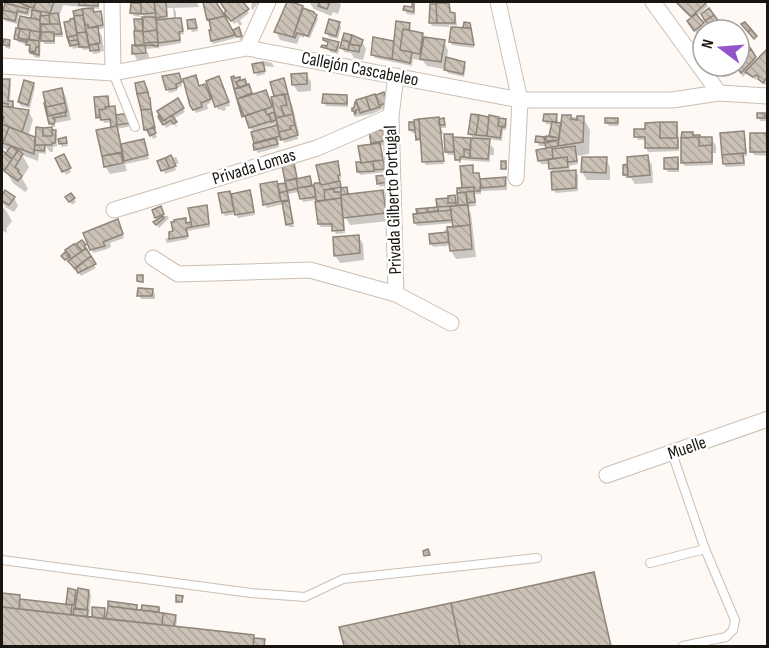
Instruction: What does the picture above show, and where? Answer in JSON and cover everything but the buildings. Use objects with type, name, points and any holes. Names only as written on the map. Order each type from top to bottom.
[{"type":"street","points":[[112,2],[113,73]]},
{"type":"street","points":[[247,48],[268,2]]},
{"type":"street","points":[[498,2],[520,100],[516,178]]},
{"type":"street","points":[[653,2],[719,93]]},
{"type":"street","name":"Callejón Cascabeleo","points":[[2,66],[113,73],[247,48],[520,100],[672,100],[719,93],[768,96]]},
{"type":"street","name":"Privada Gilberto Portugal","points":[[396,76],[391,116],[396,294],[451,323]]},
{"type":"street","name":"Privada Lomas","points":[[114,210],[317,148],[391,116]]},
{"type":"street","points":[[153,258],[178,274],[310,270],[396,294]]},
{"type":"street","name":"Muelle","points":[[606,475],[768,419]]},
{"type":"lane","points":[[113,73],[135,127]]},
{"type":"lane","points":[[672,453],[705,549],[735,620],[733,630],[726,637],[684,646]]},
{"type":"lane","points":[[650,563],[705,549]]},
{"type":"lane","points":[[2,560],[250,594],[305,597],[343,579],[537,558]]}]
